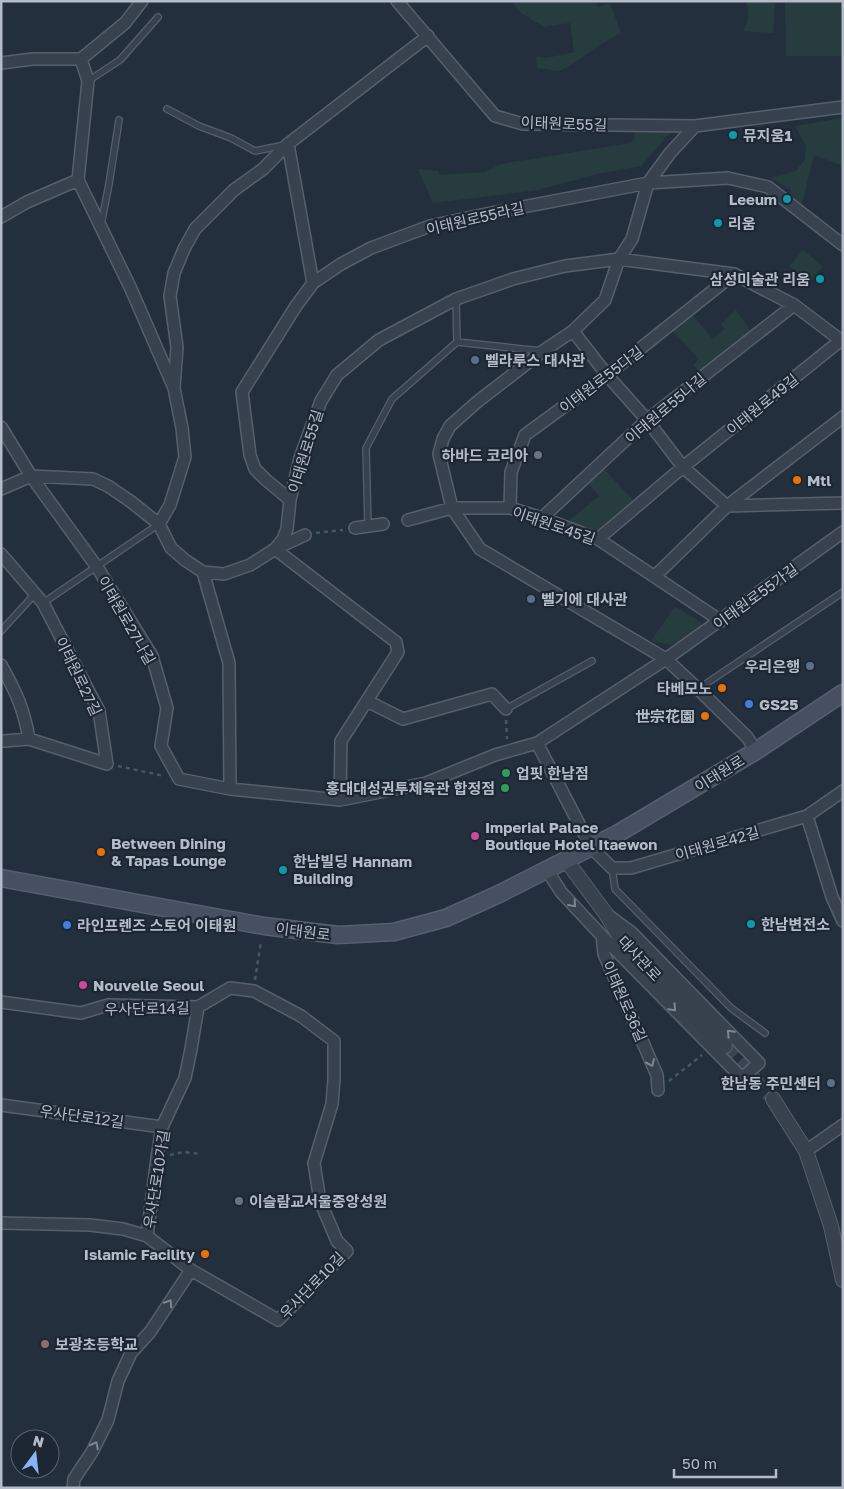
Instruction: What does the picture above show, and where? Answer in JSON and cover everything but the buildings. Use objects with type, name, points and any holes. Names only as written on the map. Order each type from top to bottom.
[{"type":"main road","name":"이태원로","points":[[1,878],[264,926],[338,935],[394,932],[446,918],[591,847],[659,810],[756,751],[843,692]]},
{"type":"street","points":[[1,63],[33,59],[80,59],[125,23],[142,1]]},
{"type":"street","name":"이태원로55길","points":[[397,1],[495,116],[523,124],[695,126],[843,107]]},
{"type":"street","points":[[174,388],[177,347],[170,296],[174,273],[184,249],[196,229],[234,190],[262,169],[288,144],[428,36]]},
{"type":"street","points":[[80,59],[88,81],[78,180],[131,289],[174,388],[182,428],[185,457],[170,505],[159,524]]},
{"type":"street","points":[[695,126],[670,153],[648,183],[632,239],[619,259],[605,300],[572,331],[477,402],[450,426],[439,454],[452,508],[480,549],[666,659],[746,737],[756,751]]},
{"type":"street","points":[[288,144],[312,283]]},
{"type":"street","points":[[648,183],[728,178],[768,187],[843,245]]},
{"type":"street","points":[[1,217],[27,202],[78,180]]},
{"type":"street","name":"이태원로55라길","points":[[290,500],[255,469],[250,455],[242,392],[312,283],[341,264],[371,248],[430,226],[481,214],[648,183]]},
{"type":"street","name":"이태원로55길","points":[[203,572],[224,574],[250,565],[275,549],[283,539],[287,529],[290,500],[300,458],[321,401],[337,375],[379,340],[456,299],[513,279],[565,266],[619,259],[734,274],[794,305],[841,341]]},
{"type":"street","name":"이태원로55다길","points":[[510,508],[511,472],[525,435],[607,375],[734,274]]},
{"type":"street","name":"이태원로55나길","points":[[542,518],[647,420],[794,305]]},
{"type":"street","points":[[572,331],[607,375],[647,420],[683,467],[727,506],[843,503]]},
{"type":"street","name":"이태원로49길","points":[[598,539],[683,467],[841,341]]},
{"type":"street","points":[[655,576],[727,506],[843,417]]},
{"type":"street","points":[[1,427],[31,476]]},
{"type":"street","points":[[1,490],[31,476],[93,479],[130,500],[159,524],[171,548],[203,572],[228,663],[230,789]]},
{"type":"street","name":"이태원로27나길","points":[[31,476],[97,567],[152,656],[167,708],[161,746],[179,779]]},
{"type":"street","name":"이태원로45길","points":[[408,520],[452,508],[510,508],[542,518],[598,539],[721,621]]},
{"type":"street","points":[[354,528],[383,524]]},
{"type":"street","name":"이태원로55가길","points":[[666,659],[843,532]]},
{"type":"street","points":[[305,535],[275,549],[396,642],[398,652],[341,742],[340,800]]},
{"type":"street","name":"이태원로27길","points":[[1,554],[39,599],[99,710],[107,764]]},
{"type":"street","points":[[179,779],[230,789],[340,800],[426,783],[496,755],[537,743],[666,659]]},
{"type":"street","points":[[1,665],[14,688],[25,716],[29,739]]},
{"type":"street","points":[[367,701],[403,719],[492,694],[506,709]]},
{"type":"street","points":[[4,741],[29,739],[107,764]]},
{"type":"street","points":[[537,743],[591,847],[612,868]]},
{"type":"street","name":"이태원로42길","points":[[612,868],[631,868],[807,816],[843,791]]},
{"type":"street","points":[[807,816],[838,895],[843,921]]},
{"type":"street","name":"대사관로","points":[[566,860],[606,914],[621,939],[718,1047]]},
{"type":"street","points":[[547,870],[561,892],[602,936],[718,1047],[742,1078],[759,1064],[632,933],[606,914]]},
{"type":"street","name":"이태원로36길","points":[[602,936],[604,954],[657,1075],[658,1090]]},
{"type":"street","name":"우사단로14길","points":[[1,1002],[81,1013],[108,1005],[198,1007],[230,988],[254,991],[301,1016],[334,1041]]},
{"type":"street","name":"우사단로10가길","points":[[147,1236],[156,1158],[162,1127],[185,1078],[192,1049],[198,1007]]},
{"type":"street","name":"우사단로10길","points":[[1,1223],[90,1225],[123,1229],[147,1236],[191,1270],[278,1320],[347,1251],[337,1241],[320,1201],[314,1163],[332,1104],[334,1041]]},
{"type":"street","points":[[773,1099],[806,1151],[831,1226],[843,1280]]},
{"type":"street","name":"우사단로12길","points":[[1,1105],[162,1127]]},
{"type":"street","points":[[806,1151],[843,1125]]},
{"type":"street","points":[[73,1488],[74,1479],[92,1452],[108,1420],[118,1381],[131,1353],[150,1332],[191,1270]]},
{"type":"lane","points":[[88,81],[120,60],[158,17]]},
{"type":"lane","points":[[167,109],[199,126],[232,138],[255,150],[288,144]]},
{"type":"lane","points":[[100,227],[119,120]]},
{"type":"lane","points":[[456,299],[457,342]]},
{"type":"lane","points":[[368,526],[366,448],[392,399],[457,342],[543,351]]},
{"type":"lane","points":[[1,630],[39,599],[97,567],[159,524]]},
{"type":"lane","points":[[698,689],[843,592]]},
{"type":"lane","points":[[506,709],[592,661]]},
{"type":"lane","points":[[612,868],[615,889],[731,1008],[765,1033]]},
{"type":"path","points":[[305,535],[354,528]]},
{"type":"path","points":[[506,709],[506,739],[514,740]]},
{"type":"path","points":[[107,764],[179,779]]},
{"type":"path","name":"이태원로","points":[[254,991],[262,937]]},
{"type":"path","points":[[658,1090],[718,1047]]},
{"type":"path","points":[[156,1158],[184,1152],[201,1154]]},
{"type":"green space","points":[[511,1],[595,1],[598,7],[610,3],[621,33],[559,71],[537,68],[536,56],[546,58],[574,52],[570,23],[544,27],[521,13]]},
{"type":"green space","points":[[745,1],[772,1],[772,3],[775,3],[773,33],[743,31],[747,24],[748,16]]},
{"type":"green space","points":[[785,1],[843,1],[843,56],[786,56]]},
{"type":"green space","points":[[843,118],[843,166],[814,155],[802,204],[790,197],[791,190],[771,178],[796,171],[805,159],[806,146],[795,126]]},
{"type":"green space","points":[[633,129],[674,129],[641,166],[597,174],[538,190],[433,203],[418,169],[438,171],[440,175],[485,172],[501,164],[631,143],[635,137]]},
{"type":"green space","points":[[803,250],[823,266],[810,282],[789,266]]},
{"type":"green space","points":[[736,310],[751,331],[699,372],[694,365],[698,360],[695,355],[671,329],[691,313],[713,339],[725,329],[721,324]]},
{"type":"green space","points":[[602,467],[633,500],[595,533],[569,521],[599,496],[586,481]]},
{"type":"green space","points":[[675,606],[702,623],[698,629],[672,645],[651,641]]},
{"type":"tunnel","points":[[725,1046],[773,1099]]},
{"type":"place","name":"뮤지움1","points":[[733,135]]},
{"type":"place","name":"Leeum","points":[[787,199]]},
{"type":"place","name":"리움","points":[[718,223]]},
{"type":"place","name":"삼성미술관 리움","points":[[820,279]]},
{"type":"place","name":"벨라루스 대사관","points":[[475,360]]},
{"type":"place","name":"하바드 코리아","points":[[538,455]]},
{"type":"place","name":"Mtl","points":[[797,480]]},
{"type":"place","name":"벨기에 대사관","points":[[531,599]]},
{"type":"place","name":"우리은행","points":[[810,666]]},
{"type":"place","name":"타베모노","points":[[722,688]]},
{"type":"place","name":"GS25","points":[[749,704]]},
{"type":"place","name":"世宗花園","points":[[705,716]]},
{"type":"place","name":"업핏 한남점","points":[[506,773]]},
{"type":"place","name":"홍대대성권투체육관 합정점","points":[[505,788]]},
{"type":"place","name":"Imperial Palace Boutique Hotel Itaewon","points":[[475,836]]},
{"type":"place","name":"Between Dining & Tapas Lounge","points":[[101,852]]},
{"type":"place","name":"한남빌딩 Hannam Building","points":[[283,870]]},
{"type":"place","name":"한남변전소","points":[[751,924]]},
{"type":"place","name":"라인프렌즈 스토어 이태원","points":[[67,925]]},
{"type":"place","name":"Nouvelle Seoul","points":[[83,985]]},
{"type":"place","name":"한남동 주민센터","points":[[831,1083]]},
{"type":"place","name":"이슬람교서울중앙성원","points":[[239,1201]]},
{"type":"place","name":"Islamic Facility","points":[[205,1254]]},
{"type":"place","name":"보광초등학교","points":[[45,1344]]}]
